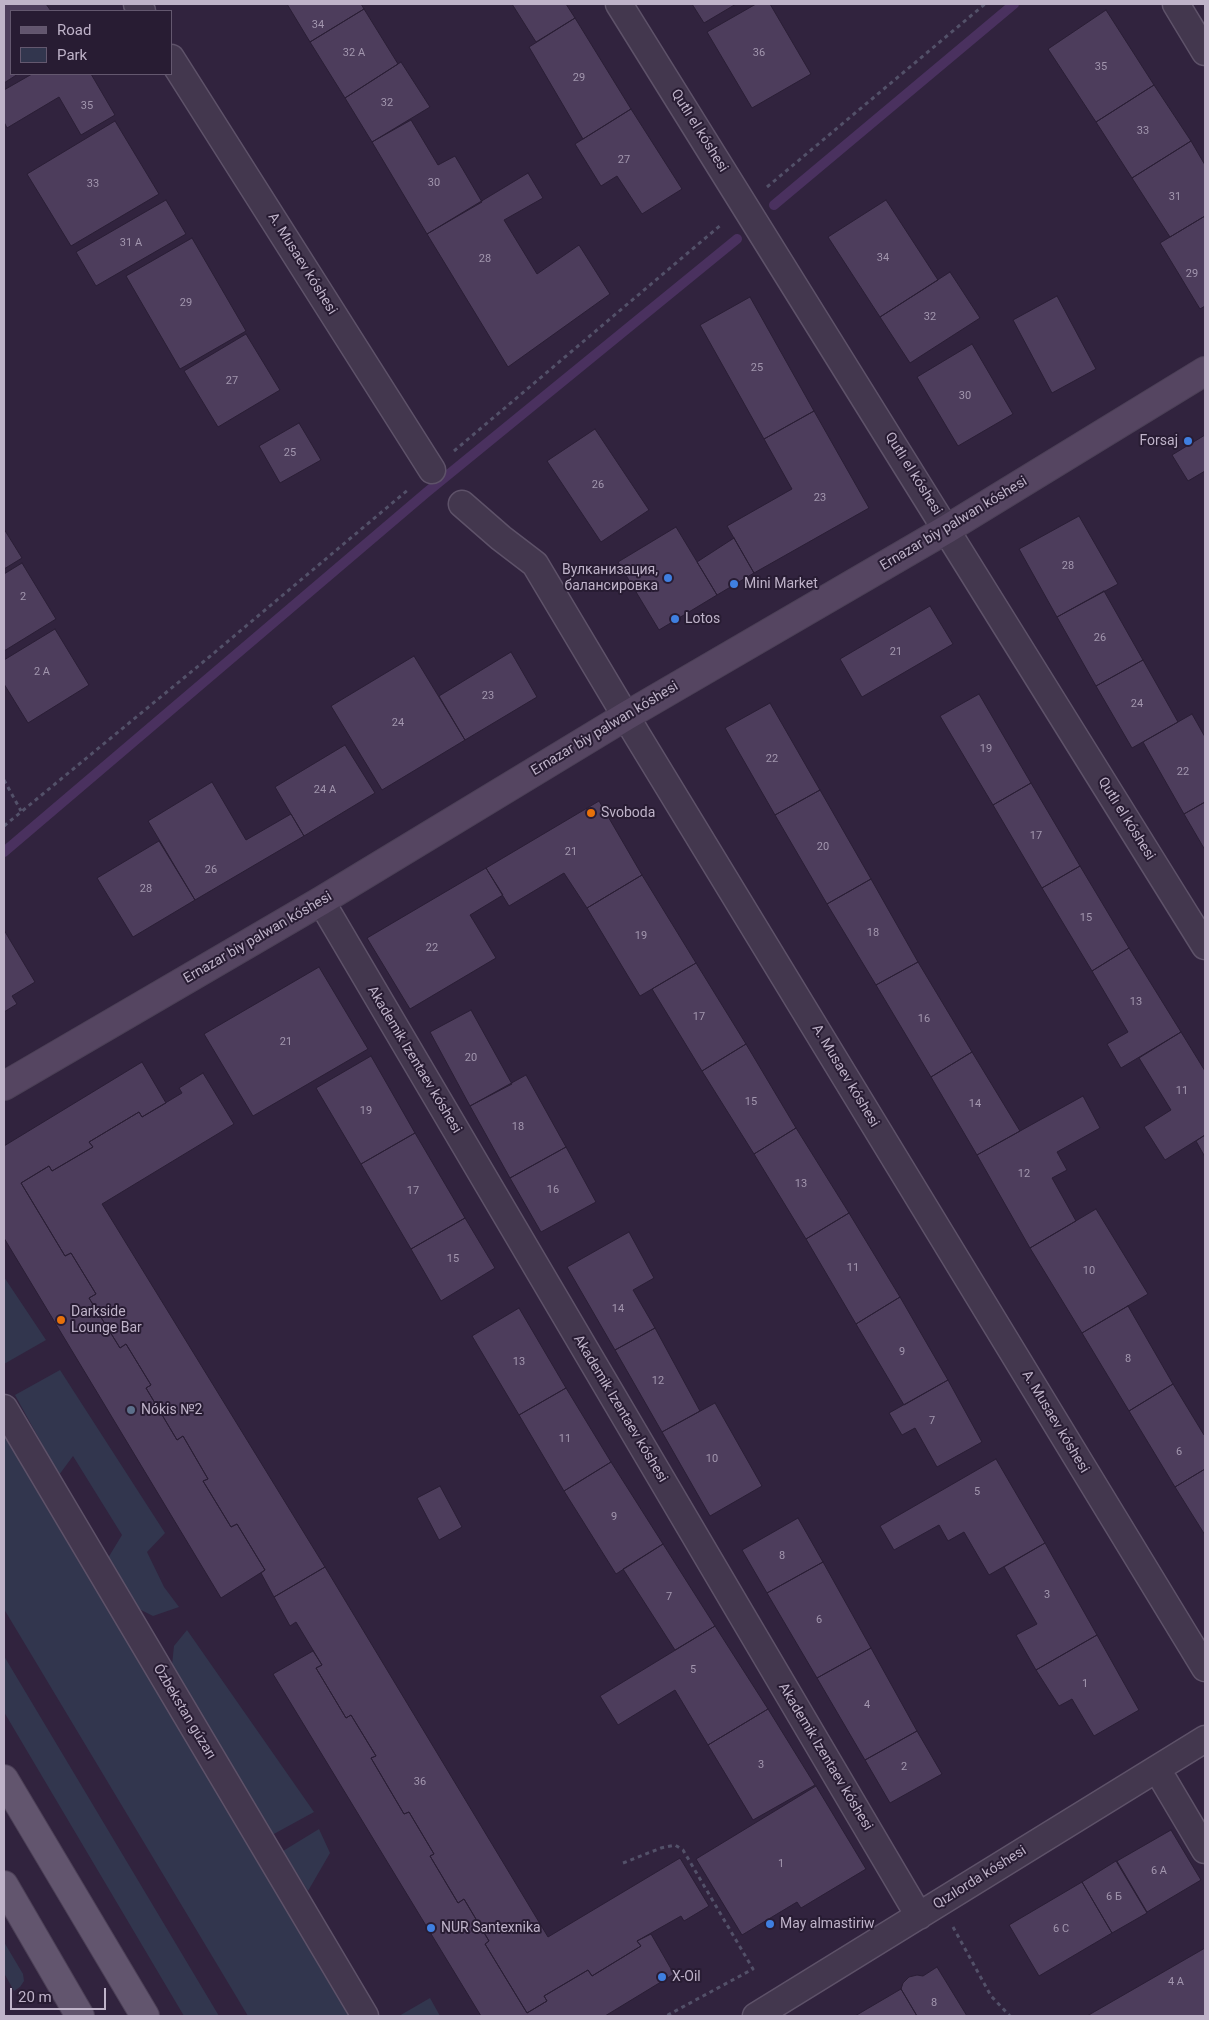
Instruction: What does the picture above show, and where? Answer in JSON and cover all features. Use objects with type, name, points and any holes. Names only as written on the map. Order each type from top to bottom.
[{"type":"main road","points":[[4,1779],[145,2016]]},
{"type":"main road","points":[[4,1885],[80,2016]]},
{"type":"street","name":"Qutlı el kóshesi","points":[[619,4],[1205,946]]},
{"type":"street","points":[[1176,4],[1205,52]]},
{"type":"street","name":"A. Musaev kóshesi","points":[[172,60],[432,470]]},
{"type":"street","name":"Ernazar biy palwan kóshesi","points":[[4,1086],[321,901],[626,716],[947,529],[1205,371]]},
{"type":"street","name":"A. Musaev kóshesi","points":[[462,504],[501,538],[535,564],[1205,1668]]},
{"type":"street","name":"Akademik Izentaev kóshesi","points":[[321,901],[929,1909]]},
{"type":"street","name":"Ózbekstan gúzarı","points":[[4,1408],[365,2016]]},
{"type":"street","name":"Qızılorda kóshesi","points":[[756,2016],[1205,1740]]},
{"type":"street","points":[[1157,1769],[1205,1850]]},
{"type":"path","points":[[4,826],[201,664],[985,4]]},
{"type":"path","points":[[4,780],[21,812]]},
{"type":"path","points":[[623,1864],[661,1848],[674,1845],[683,1850],[753,1968],[666,2016]]},
{"type":"path","points":[[929,1909],[991,1996],[1010,2016]]},
{"type":"green space","points":[[4,1277],[46,1340],[4,1364]]},
{"type":"green space","points":[[60,1370],[165,1533],[147,1552],[164,1587],[179,1607],[153,1616],[137,1608],[108,1558],[122,1535],[73,1456],[59,1475],[15,1395]]},
{"type":"green space","points":[[4,1432],[351,2016],[248,2016],[4,1609]]},
{"type":"green space","points":[[187,1630],[314,1812],[272,1835],[172,1665],[174,1646]]},
{"type":"green space","points":[[4,1656],[219,2016],[184,2016],[4,1712]]},
{"type":"green space","points":[[319,1829],[330,1853],[308,1891],[283,1851]]},
{"type":"green space","points":[[4,1942],[23,1974],[24,1981],[14,1991],[4,1973]]},
{"type":"green space","points":[[430,1998],[440,2016],[399,2016]]},
{"type":"building","points":[[4,4],[46,4],[50,10],[10,10],[10,75],[16,75],[4,83]]},
{"type":"building","points":[[287,4],[361,4],[364,9],[310,42]]},
{"type":"building","points":[[512,4],[566,4],[575,18],[536,42]]},
{"type":"building","points":[[692,4],[736,4],[704,23]]},
{"type":"building","points":[[756,4],[770,4],[811,74],[752,108],[707,32]]},
{"type":"building","points":[[364,9],[398,64],[345,98],[310,42]]},
{"type":"building","points":[[1106,10],[1154,85],[1096,122],[1048,49]]},
{"type":"building","points":[[575,18],[631,109],[583,139],[529,47]]},
{"type":"building","points":[[401,62],[430,107],[372,142],[345,98]]},
{"type":"building","points":[[30,75],[92,75],[115,115],[81,135],[59,97],[7,128],[4,122],[4,90]]},
{"type":"building","points":[[1154,85],[1191,141],[1132,178],[1096,122]]},
{"type":"building","points":[[631,109],[682,189],[642,214],[617,176],[601,186],[575,144]]},
{"type":"building","points":[[411,120],[438,165],[455,156],[482,202],[427,234],[372,142]]},
{"type":"building","points":[[115,121],[159,194],[71,246],[27,174]]},
{"type":"building","points":[[1191,141],[1205,165],[1205,216],[1170,237],[1132,178]]},
{"type":"building","points":[[528,173],[543,198],[504,220],[537,274],[579,245],[610,294],[508,367],[427,234]]},
{"type":"building","points":[[166,200],[186,234],[96,286],[76,252]]},
{"type":"building","points":[[886,200],[938,280],[880,317],[828,237]]},
{"type":"building","points":[[1205,216],[1205,306],[1200,309],[1160,243]]},
{"type":"building","points":[[192,238],[246,331],[180,369],[126,276]]},
{"type":"building","points":[[950,272],[980,318],[910,363],[880,317]]},
{"type":"building","points":[[1057,296],[1096,369],[1052,393],[1013,320]]},
{"type":"building","points":[[750,297],[814,411],[764,439],[700,325]]},
{"type":"building","points":[[246,334],[280,390],[218,427],[184,371]]},
{"type":"building","points":[[972,344],[1013,414],[958,446],[917,377]]},
{"type":"building","points":[[814,411],[869,508],[754,573],[727,526],[792,489],[764,439]]},
{"type":"building","points":[[299,423],[321,460],[280,483],[259,446]]},
{"type":"building","points":[[595,429],[649,510],[601,542],[547,461]]},
{"type":"building","points":[[1205,435],[1205,471],[1188,481],[1172,455]]},
{"type":"building","points":[[1079,516],[1118,584],[1057,617],[1019,549]]},
{"type":"building","name":"Вулканизация, балансировка","points":[[676,527],[717,595],[659,630],[618,562]]},
{"type":"building","points":[[4,529],[22,558],[4,569]]},
{"type":"building","points":[[734,538],[754,573],[717,595],[697,562]]},
{"type":"building","points":[[22,563],[56,619],[4,651],[4,574]]},
{"type":"building","points":[[1104,591],[1143,660],[1096,686],[1057,617]]},
{"type":"building","points":[[930,606],[953,644],[862,697],[840,659]]},
{"type":"building","points":[[55,629],[89,685],[28,723],[4,684],[4,660]]},
{"type":"building","points":[[511,652],[537,697],[465,740],[439,696]]},
{"type":"building","points":[[414,656],[465,740],[382,790],[331,706]]},
{"type":"building","points":[[1143,660],[1178,722],[1132,748],[1096,686]]},
{"type":"building","points":[[979,694],[1031,783],[993,805],[940,716]]},
{"type":"building","points":[[770,703],[820,790],[775,815],[725,728]]},
{"type":"building","points":[[1192,714],[1205,737],[1205,802],[1184,814],[1143,742]]},
{"type":"building","points":[[345,745],[375,793],[304,836],[275,787]]},
{"type":"building","points":[[212,782],[246,840],[291,814],[304,836],[195,900],[148,821]]},
{"type":"building","points":[[1031,783],[1080,866],[1042,888],[993,805]]},
{"type":"building","points":[[820,790],[871,879],[827,904],[775,815]]},
{"type":"building","points":[[599,801],[642,875],[587,908],[564,873],[509,906],[486,868]]},
{"type":"building","points":[[1205,802],[1205,850],[1184,814]]},
{"type":"building","points":[[159,841],[195,900],[133,937],[97,878]]},
{"type":"building","points":[[1080,866],[1129,948],[1092,971],[1042,888]]},
{"type":"building","points":[[486,868],[503,895],[470,915],[496,958],[410,1009],[367,938]]},
{"type":"building","points":[[642,875],[696,963],[640,996],[587,908]]},
{"type":"building","points":[[871,879],[918,962],[876,985],[827,904]]},
{"type":"building","points":[[4,930],[35,982],[12,996],[17,1004],[4,1012]]},
{"type":"building","points":[[1129,948],[1181,1032],[1121,1068],[1107,1044],[1128,1032],[1092,971]]},
{"type":"building","points":[[918,962],[972,1052],[931,1077],[876,985]]},
{"type":"building","points":[[696,963],[746,1044],[702,1071],[652,989]]},
{"type":"building","points":[[319,967],[368,1049],[253,1116],[204,1034]]},
{"type":"building","points":[[471,1010],[512,1084],[470,1106],[430,1032]]},
{"type":"building","points":[[1181,1032],[1205,1071],[1205,1135],[1165,1160],[1144,1127],[1171,1110],[1139,1058]]},
{"type":"building","points":[[746,1044],[796,1128],[754,1154],[702,1071]]},
{"type":"building","points":[[972,1052],[1020,1131],[977,1155],[931,1077]]},
{"type":"building","points":[[371,1056],[415,1133],[361,1164],[316,1088]]},
{"type":"building","points":[[142,1062],[166,1103],[142,1117],[139,1112],[89,1142],[93,1147],[52,1171],[49,1166],[21,1183],[65,1256],[71,1253],[96,1294],[89,1298],[120,1348],[126,1344],[151,1385],[146,1388],[177,1440],[183,1436],[208,1479],[203,1481],[231,1527],[237,1524],[265,1570],[221,1598],[4,1238],[4,1146]]},
{"type":"building","points":[[203,1073],[234,1124],[102,1204],[325,1567],[274,1597],[261,1573],[265,1570],[237,1524],[231,1527],[203,1481],[208,1479],[183,1436],[177,1440],[146,1388],[151,1385],[126,1344],[120,1348],[89,1298],[96,1294],[71,1253],[65,1256],[21,1183],[49,1166],[52,1171],[93,1147],[89,1142],[139,1112],[142,1117],[182,1093],[179,1088]]},
{"type":"building","points":[[526,1075],[566,1147],[510,1178],[470,1106]]},
{"type":"building","points":[[1083,1096],[1100,1128],[1057,1152],[1067,1170],[1052,1178],[1076,1221],[1030,1248],[977,1155]]},
{"type":"building","points":[[796,1128],[849,1213],[806,1239],[754,1154]]},
{"type":"building","points":[[415,1133],[465,1218],[411,1249],[361,1164]]},
{"type":"building","points":[[1205,1135],[1205,1157],[1196,1141]]},
{"type":"building","points":[[566,1147],[596,1202],[541,1232],[510,1178]]},
{"type":"building","points":[[1096,1209],[1148,1294],[1082,1333],[1030,1248]]},
{"type":"building","points":[[849,1213],[900,1297],[856,1324],[806,1239]]},
{"type":"building","points":[[465,1218],[495,1268],[441,1301],[411,1249]]},
{"type":"building","points":[[629,1232],[654,1278],[633,1290],[655,1328],[615,1350],[567,1267]]},
{"type":"building","points":[[900,1297],[948,1380],[904,1405],[856,1324]]},
{"type":"building","points":[[1128,1306],[1173,1384],[1129,1411],[1082,1333]]},
{"type":"building","points":[[519,1308],[566,1388],[519,1415],[472,1336]]},
{"type":"building","points":[[655,1328],[700,1411],[662,1432],[615,1350]]},
{"type":"building","points":[[948,1380],[982,1442],[937,1467],[915,1428],[902,1435],[889,1413]]},
{"type":"building","points":[[1173,1384],[1205,1434],[1205,1469],[1175,1487],[1129,1411]]},
{"type":"building","points":[[566,1388],[611,1462],[564,1491],[519,1415]]},
{"type":"building","points":[[715,1403],[762,1486],[710,1516],[662,1432]]},
{"type":"building","points":[[996,1459],[1045,1543],[989,1575],[964,1532],[948,1541],[939,1525],[894,1550],[880,1526]]},
{"type":"building","points":[[611,1462],[663,1544],[616,1574],[564,1491]]},
{"type":"building","points":[[1205,1469],[1205,1535],[1175,1487]]},
{"type":"building","points":[[440,1486],[462,1527],[439,1540],[417,1498]]},
{"type":"building","points":[[798,1518],[823,1562],[767,1593],[742,1550]]},
{"type":"building","points":[[1045,1543],[1097,1635],[1036,1670],[1016,1635],[1037,1624],[1004,1567]]},
{"type":"building","points":[[663,1544],[715,1626],[675,1650],[623,1569]]},
{"type":"building","points":[[823,1562],[871,1648],[817,1678],[767,1593]]},
{"type":"building","points":[[325,1567],[548,1937],[680,1858],[709,1906],[684,1921],[681,1916],[637,1941],[641,1946],[592,1976],[588,1970],[544,1996],[547,2001],[527,2013],[485,1944],[489,1941],[464,1899],[458,1903],[430,1856],[434,1854],[409,1812],[404,1814],[371,1758],[376,1756],[351,1715],[346,1718],[316,1668],[322,1665],[296,1622],[290,1626],[274,1597]]},
{"type":"building","points":[[715,1626],[768,1709],[708,1745],[675,1690],[618,1725],[600,1696]]},
{"type":"building","points":[[1097,1635],[1139,1710],[1094,1736],[1072,1699],[1059,1706],[1036,1670]]},
{"type":"building","points":[[871,1648],[917,1731],[865,1760],[817,1678]]},
{"type":"building","points":[[313,1651],[322,1665],[316,1668],[346,1718],[351,1715],[376,1756],[371,1758],[404,1814],[409,1812],[434,1854],[430,1856],[458,1903],[464,1899],[489,1941],[485,1944],[527,2013],[547,2001],[544,1996],[588,1970],[592,1976],[641,1946],[637,1941],[651,1934],[674,1974],[605,2016],[481,2016],[273,1674]]},
{"type":"building","points":[[768,1709],[815,1785],[753,1820],[708,1745]]},
{"type":"building","points":[[917,1731],[942,1774],[890,1803],[865,1760]]},
{"type":"building","points":[[816,1786],[866,1869],[801,1908],[797,1902],[742,1935],[696,1859]]},
{"type":"building","points":[[1171,1830],[1201,1880],[1147,1912],[1117,1861]]},
{"type":"building","points":[[1116,1861],[1147,1913],[1112,1933],[1082,1882]]},
{"type":"building","points":[[1082,1882],[1112,1933],[1039,1976],[1009,1925]]},
{"type":"building","points":[[1205,1948],[1205,2016],[1087,2016]]},
{"type":"building","points":[[937,1967],[967,2016],[917,2016],[901,1989],[903,1983],[909,1977],[923,1976]]},
{"type":"building","points":[[901,1989],[917,2016],[855,2016]]},
{"type":"waterway","points":[[774,205],[1014,4]]},
{"type":"waterway","points":[[4,852],[427,492],[737,239]]},
{"type":"place","name":"Forsaj","points":[[1188,441]]},
{"type":"place","name":"Вулканизация, балансировка","points":[[668,578]]},
{"type":"place","name":"Mini Market","points":[[734,584]]},
{"type":"place","name":"Lotos","points":[[675,619]]},
{"type":"place","name":"Svoboda","points":[[591,813]]},
{"type":"place","name":"Darkside Lounge Bar","points":[[61,1320]]},
{"type":"place","name":"Nókis №2","points":[[131,1410]]},
{"type":"place","name":"May almastiriw","points":[[770,1924]]},
{"type":"place","name":"NUR Santexnika","points":[[431,1928]]},
{"type":"place","name":"X-Oil","points":[[662,1977]]}]
